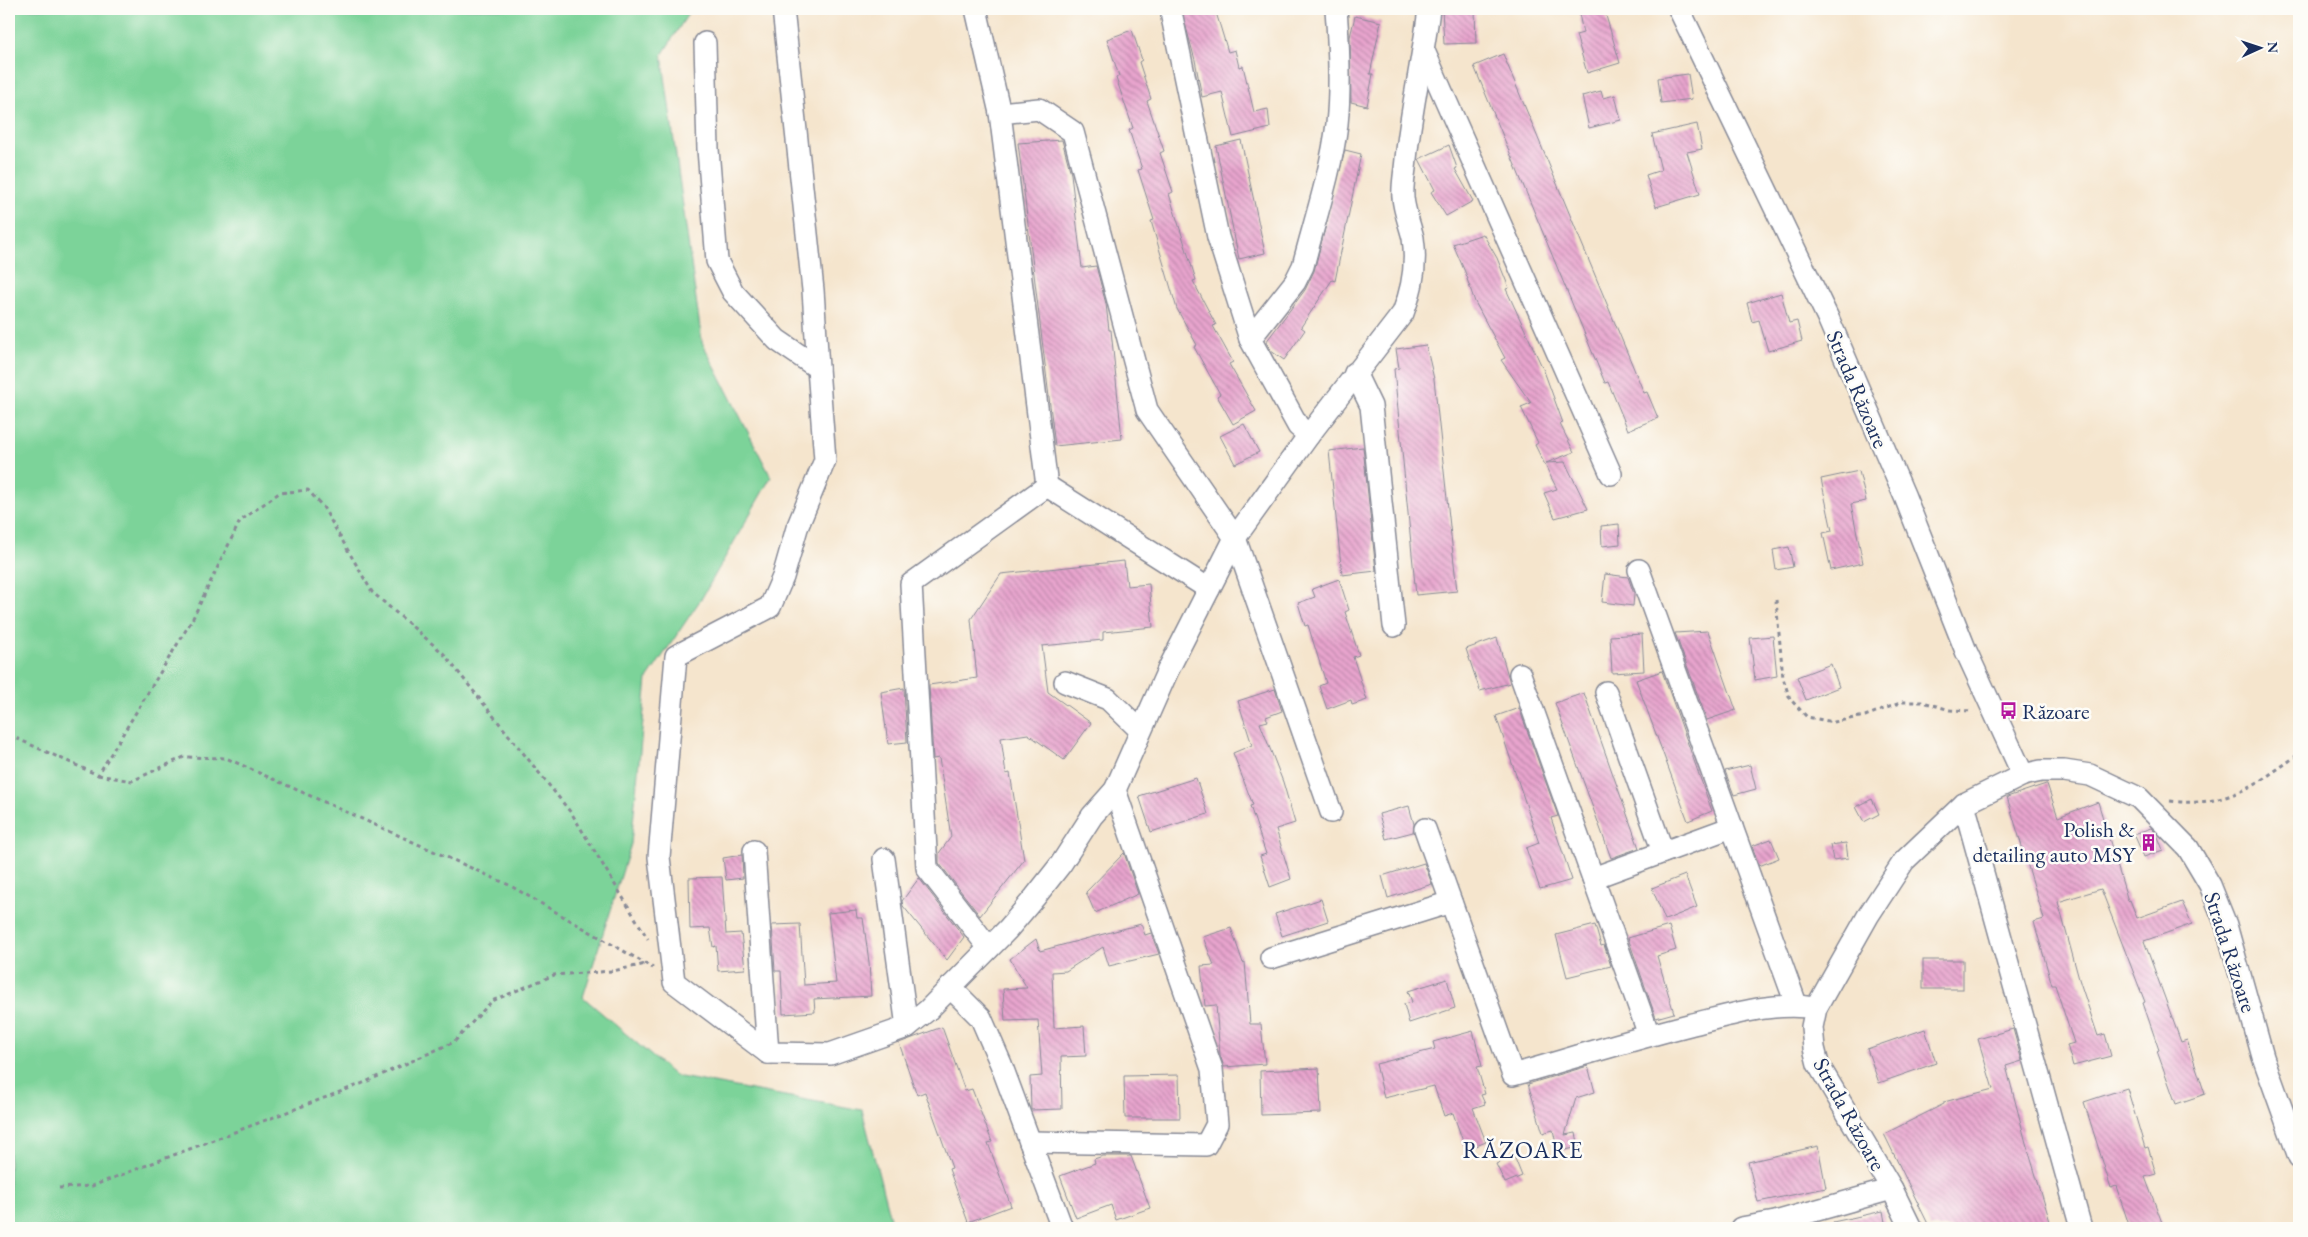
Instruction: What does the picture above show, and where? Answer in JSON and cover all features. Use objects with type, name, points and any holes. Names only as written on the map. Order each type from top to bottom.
[{"type":"street","points":[[783,9],[814,290],[825,460],[797,528],[783,577],[770,607],[676,656],[659,857],[674,982],[768,1053],[830,1054],[907,1027],[928,1010],[989,948],[1035,897],[1092,816],[1115,790],[1140,730],[1236,538],[1355,373],[1403,313],[1411,292],[1415,269],[1413,239],[1403,198],[1414,97],[1424,52],[1429,9]]},
{"type":"street","points":[[976,9],[1000,113],[1047,486]]},
{"type":"street","points":[[1250,339],[1295,282],[1303,266],[1330,160],[1337,124],[1339,45],[1336,9]]},
{"type":"street","name":"Strada Răzoare","points":[[1679,9],[1828,318],[1905,497],[1966,651],[2023,775]]},
{"type":"street","points":[[1172,17],[1218,236],[1250,339],[1298,426],[1309,435]]},
{"type":"street","points":[[705,43],[708,149],[718,261],[733,292],[777,340],[818,368]]},
{"type":"street","points":[[1424,52],[1611,474]]},
{"type":"street","points":[[1000,113],[1039,108],[1073,132],[1146,410],[1236,538],[1331,812]]},
{"type":"street","points":[[1355,373],[1371,406],[1394,626]]},
{"type":"street","points":[[1047,486],[1209,589]]},
{"type":"street","points":[[989,948],[927,868],[911,584],[1047,486]]},
{"type":"street","points":[[1425,829],[1513,1075],[1650,1035],[1748,1010],[1806,1006],[1732,827],[1639,570]]},
{"type":"street","points":[[1520,674],[1650,1035]]},
{"type":"street","points":[[1065,682],[1108,699],[1140,730]]},
{"type":"street","points":[[1606,692],[1663,852]]},
{"type":"street","name":"Strada Răzoare","points":[[1911,1228],[1892,1189],[1818,1064],[1812,1027],[1806,1006],[1904,861],[1964,804],[2023,775],[2041,771],[2064,771],[2090,775],[2139,798],[2188,848],[2210,885],[2226,925],[2263,1057],[2299,1157]]},
{"type":"street","points":[[1030,1142],[1206,1145],[1217,1124],[1212,1069],[1115,790]]},
{"type":"street","points":[[1964,804],[2081,1228]]},
{"type":"street","points":[[1593,878],[1732,827]]},
{"type":"street","points":[[754,851],[768,1053]]},
{"type":"street","points":[[884,858],[907,1027]]},
{"type":"street","points":[[1271,958],[1451,902]]},
{"type":"street","points":[[950,987],[981,1018],[1062,1228]]},
{"type":"street","points":[[1741,1228],[1775,1222],[1892,1189]]},
{"type":"path","points":[[98,775],[192,620],[240,522],[279,493],[308,490],[323,508],[372,592],[443,653],[572,814],[649,940]]},
{"type":"path","points":[[1776,600],[1783,678],[1790,699],[1807,717],[1834,722],[1865,716],[1903,702],[1923,702],[1950,710],[1995,712]]},
{"type":"path","points":[[9,735],[98,775],[132,781],[184,756],[226,758],[509,885],[674,982]]},
{"type":"path","points":[[2139,798],[2203,803],[2243,792],[2299,754]]},
{"type":"path","points":[[59,1188],[92,1186],[361,1084],[454,1042],[492,1001],[554,976],[613,971],[646,964]]},
{"type":"green space","points":[[9,9],[691,9],[662,55],[702,342],[771,477],[703,596],[647,679],[631,844],[583,997],[675,1076],[862,1110],[892,1226],[897,1228],[9,1228]]},
{"type":"building","points":[[1181,9],[1215,9],[1228,52],[1235,50],[1239,67],[1243,66],[1254,112],[1268,109],[1270,128],[1233,137],[1222,92],[1202,97],[1195,60]]},
{"type":"building","points":[[1442,9],[1475,9],[1476,43],[1444,44]]},
{"type":"building","points":[[1578,9],[1604,9],[1620,63],[1587,73],[1576,35],[1583,33]]},
{"type":"building","points":[[1355,16],[1381,22],[1370,74],[1373,74],[1367,106],[1351,102],[1350,37]]},
{"type":"building","points":[[1132,30],[1142,60],[1139,62],[1151,99],[1147,101],[1164,151],[1160,153],[1173,192],[1169,194],[1196,280],[1193,281],[1216,325],[1213,326],[1233,362],[1229,364],[1256,411],[1233,424],[1217,396],[1220,394],[1194,347],[1197,345],[1177,309],[1151,221],[1154,220],[1138,170],[1142,169],[1129,130],[1133,128],[1116,78],[1119,76],[1107,39]]},
{"type":"building","points":[[1503,54],[1644,393],[1647,392],[1658,418],[1628,430],[1608,382],[1605,383],[1474,66]]},
{"type":"building","points":[[1688,74],[1692,99],[1661,103],[1658,78]]},
{"type":"building","points":[[1601,91],[1603,98],[1615,95],[1621,120],[1589,128],[1582,96]]},
{"type":"building","points":[[1697,124],[1702,149],[1687,152],[1700,194],[1656,207],[1646,175],[1661,170],[1652,134]]},
{"type":"building","points":[[1062,140],[1071,174],[1082,268],[1096,266],[1106,304],[1109,330],[1111,330],[1122,439],[1055,446],[1018,143]]},
{"type":"building","points":[[1241,140],[1265,253],[1239,259],[1216,146]]},
{"type":"building","points":[[1449,145],[1457,168],[1455,169],[1473,201],[1446,216],[1431,192],[1435,190],[1419,159]]},
{"type":"building","points":[[1345,150],[1361,154],[1335,281],[1332,280],[1301,327],[1305,330],[1284,360],[1271,351],[1266,342],[1305,290],[1314,271]]},
{"type":"building","points":[[1483,234],[1497,258],[1509,288],[1506,289],[1544,371],[1563,423],[1560,424],[1574,452],[1546,463],[1565,462],[1588,509],[1555,518],[1544,493],[1557,489],[1535,445],[1538,443],[1521,407],[1531,403],[1501,360],[1505,358],[1475,302],[1468,279],[1453,244]]},
{"type":"building","points":[[1781,293],[1789,323],[1797,321],[1802,341],[1768,351],[1759,320],[1752,322],[1747,303]]},
{"type":"building","points":[[1426,345],[1434,379],[1457,591],[1416,595],[1394,369],[1399,368],[1396,349]]},
{"type":"building","points":[[1244,424],[1259,452],[1235,464],[1220,436]]},
{"type":"building","points":[[1363,447],[1376,571],[1342,575],[1329,451]]},
{"type":"building","points":[[1859,471],[1866,501],[1851,504],[1863,563],[1831,570],[1823,533],[1832,531],[1821,479]]},
{"type":"building","points":[[1619,524],[1620,544],[1602,546],[1601,526]]},
{"type":"building","points":[[1789,547],[1793,567],[1776,570],[1773,550]]},
{"type":"building","points":[[1124,561],[1127,586],[1149,584],[1153,627],[1103,632],[1103,640],[1042,646],[1048,692],[1091,723],[1064,760],[1028,734],[1001,738],[1006,774],[1010,773],[1024,860],[980,916],[939,863],[939,853],[951,837],[939,758],[933,759],[929,685],[977,678],[971,619],[1001,574]]},
{"type":"building","points":[[1605,574],[1628,577],[1634,594],[1633,606],[1602,602]]},
{"type":"building","points":[[1339,579],[1349,610],[1345,612],[1359,655],[1353,657],[1367,700],[1352,705],[1351,700],[1327,709],[1319,686],[1326,683],[1308,625],[1305,626],[1298,603],[1315,597],[1312,589]]},
{"type":"building","points":[[1708,631],[1736,710],[1707,720],[1675,633]]},
{"type":"building","points":[[1642,634],[1644,671],[1612,673],[1610,636]]},
{"type":"building","points":[[1773,636],[1777,676],[1755,680],[1750,638]]},
{"type":"building","points":[[1497,638],[1510,683],[1480,691],[1466,649]]},
{"type":"building","points":[[1831,664],[1839,687],[1806,700],[1797,677]]},
{"type":"building","points":[[1662,671],[1712,811],[1688,821],[1636,680]]},
{"type":"building","points":[[904,688],[907,742],[888,744],[881,692]]},
{"type":"building","points":[[1275,689],[1282,711],[1266,717],[1268,721],[1260,723],[1283,782],[1295,823],[1276,829],[1291,879],[1270,887],[1260,856],[1266,854],[1250,806],[1253,805],[1233,753],[1252,745],[1238,701]]},
{"type":"building","points":[[1584,693],[1639,848],[1611,858],[1555,703]]},
{"type":"building","points":[[1519,708],[1558,816],[1551,818],[1572,880],[1540,889],[1526,848],[1539,843],[1496,716]]},
{"type":"building","points":[[1750,765],[1756,789],[1734,795],[1725,771]]},
{"type":"building","points":[[1196,778],[1208,814],[1151,832],[1139,796]]},
{"type":"building","points":[[2047,784],[2058,817],[2098,802],[2128,901],[2130,900],[2137,918],[2182,902],[2192,924],[2144,941],[2181,1042],[2187,1040],[2205,1094],[2176,1104],[2157,1051],[2159,1050],[2143,1003],[2145,1002],[2101,889],[2058,902],[2079,979],[2098,1036],[2105,1034],[2111,1056],[2073,1066],[2067,1045],[2074,1043],[2055,985],[2052,985],[2034,922],[2044,919],[2007,797]]},
{"type":"building","points":[[1872,799],[1879,814],[1864,822],[1856,807]]},
{"type":"building","points":[[1409,806],[1414,824],[1413,832],[1386,839],[1379,814]]},
{"type":"building","name":"Polish & detailing auto MSY","points":[[2151,828],[2157,834],[2163,850],[2144,857],[2134,834]]},
{"type":"building","points":[[1771,839],[1779,858],[1759,866],[1752,846]]},
{"type":"building","points":[[1846,843],[1848,858],[1833,860],[1830,845]]},
{"type":"building","points":[[1124,853],[1138,894],[1095,913],[1086,892]]},
{"type":"building","points":[[742,855],[743,878],[726,880],[723,858]]},
{"type":"building","points":[[1424,863],[1432,884],[1388,898],[1382,876]]},
{"type":"building","points":[[1685,875],[1697,907],[1665,920],[1652,888]]},
{"type":"building","points":[[722,877],[726,934],[741,933],[745,969],[718,971],[716,946],[713,947],[710,928],[690,929],[689,878]]},
{"type":"building","points":[[919,878],[964,937],[947,960],[903,906],[902,901]]},
{"type":"building","points":[[1321,899],[1328,921],[1282,936],[1275,914]]},
{"type":"building","points":[[856,910],[857,918],[863,918],[871,996],[814,999],[815,1012],[783,1014],[781,971],[775,971],[772,925],[800,924],[804,985],[836,983],[828,913]]},
{"type":"building","points":[[1141,924],[1145,935],[1151,933],[1159,954],[1109,966],[1103,947],[1066,971],[1052,972],[1054,1028],[1084,1026],[1086,1056],[1061,1057],[1062,1109],[1031,1110],[1030,1077],[1042,1076],[1038,1020],[1005,1021],[1003,989],[1027,988],[1010,959],[1036,939],[1040,951]]},
{"type":"building","points":[[1595,925],[1601,946],[1604,945],[1611,966],[1567,977],[1556,935]]},
{"type":"building","points":[[1669,926],[1676,950],[1657,956],[1674,1013],[1656,1018],[1628,938]]},
{"type":"building","points":[[1231,928],[1243,963],[1245,962],[1250,1024],[1261,1024],[1265,1064],[1224,1067],[1220,1055],[1216,1005],[1205,1006],[1201,966],[1214,965],[1203,937]]},
{"type":"building","points":[[1923,960],[1963,960],[1963,989],[1923,989]]},
{"type":"building","points":[[1447,979],[1455,1008],[1409,1023],[1404,1004],[1412,1002],[1408,991]]},
{"type":"building","points":[[942,1027],[965,1091],[972,1089],[992,1142],[988,1143],[1011,1206],[968,1222],[949,1169],[952,1168],[925,1092],[917,1095],[899,1043]]},
{"type":"building","points":[[1925,1029],[1936,1063],[1879,1083],[1867,1049]]},
{"type":"building","points":[[2013,1029],[2022,1061],[2006,1066],[2026,1143],[2052,1228],[1930,1228],[1884,1134],[1944,1104],[1944,1102],[1993,1089],[1978,1039]]},
{"type":"building","points":[[1473,1031],[1482,1066],[1477,1067],[1485,1094],[1481,1095],[1485,1104],[1473,1108],[1486,1142],[1466,1150],[1453,1113],[1444,1116],[1434,1086],[1384,1098],[1376,1064],[1435,1049],[1433,1042]]},
{"type":"building","points":[[1588,1066],[1595,1092],[1576,1098],[1565,1135],[1576,1133],[1579,1147],[1561,1151],[1559,1158],[1553,1130],[1543,1133],[1528,1084]]},
{"type":"building","points":[[1319,1068],[1321,1113],[1261,1115],[1260,1071]]},
{"type":"building","points":[[1179,1075],[1180,1118],[1125,1118],[1124,1076]]},
{"type":"building","points":[[2127,1088],[2145,1148],[2148,1147],[2156,1174],[2145,1177],[2164,1228],[2130,1228],[2116,1186],[2111,1188],[2084,1102]]},
{"type":"building","points":[[1818,1146],[1826,1188],[1758,1202],[1748,1162]]},
{"type":"building","points":[[1103,1156],[1131,1156],[1150,1208],[1116,1220],[1111,1205],[1076,1218],[1060,1176],[1095,1163],[1094,1159]]},
{"type":"building","points":[[1514,1156],[1522,1176],[1505,1183],[1496,1164]]},
{"type":"building","points":[[1883,1211],[1886,1228],[1834,1228],[1833,1222]]},
{"type":"place","name":"Răzoare","points":[[2008,711]]},
{"type":"place","name":"Polish & detailing auto MSY","points":[[2149,842]]},
{"type":"district","name":"RĂZOARE","points":[[1523,1150]]}]
